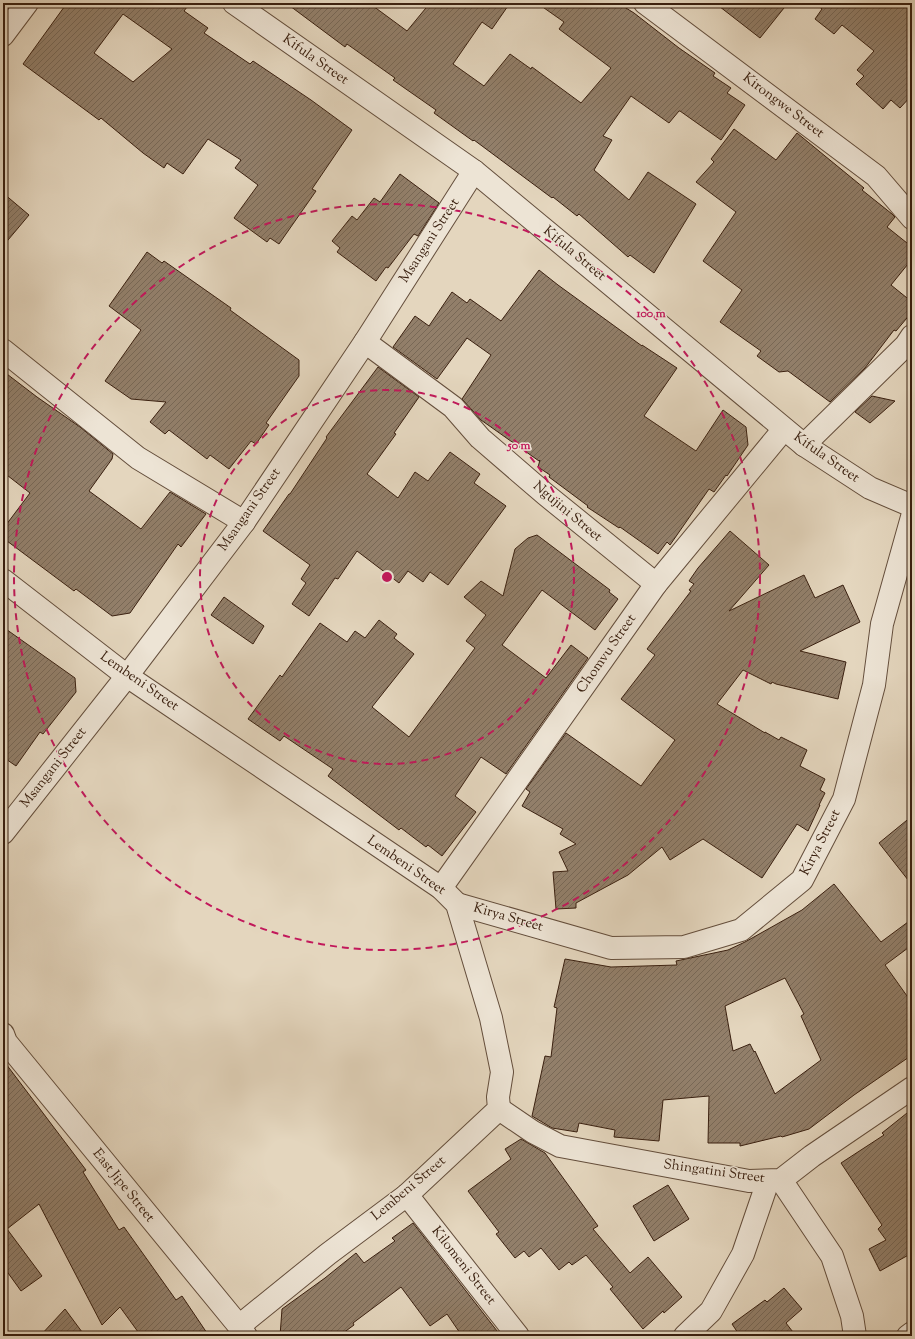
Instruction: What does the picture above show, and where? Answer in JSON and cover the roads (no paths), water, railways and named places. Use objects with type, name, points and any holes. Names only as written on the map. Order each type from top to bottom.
[{"type":"street","points":[[3,35],[27,3]]},
{"type":"street","name":"Kifula Street","points":[[234,3],[474,171],[804,445],[870,488],[912,506]]},
{"type":"street","name":"Kirongwe Street","points":[[645,3],[876,176],[912,218]]},
{"type":"street","name":"Msangani Street","points":[[3,833],[127,676],[244,522],[365,342],[474,171]]},
{"type":"street","points":[[804,445],[906,345],[912,336]]},
{"type":"street","name":"Ngujini Street","points":[[365,342],[453,407],[480,438],[545,494],[656,584]]},
{"type":"street","points":[[3,350],[138,458],[244,522]]},
{"type":"street","name":"Chomvu Street","points":[[441,888],[656,584],[784,429]]},
{"type":"street","name":"Kirya Street","points":[[457,904],[611,948],[684,947],[741,930],[802,880],[844,799],[874,685],[882,624],[912,517]]},
{"type":"street","name":"Lembeni Street","points":[[3,580],[127,676],[441,888],[457,904],[491,1018],[502,1072],[498,1097],[498,1109],[407,1195],[328,1254],[243,1331]]},
{"type":"street","name":"East Jipe Street","points":[[3,1034],[6,1042],[243,1331]]},
{"type":"street","name":"Shingatini Street","points":[[498,1109],[533,1132],[560,1146],[749,1181],[774,1181],[912,1088]]},
{"type":"street","points":[[685,1336],[711,1311],[743,1254],[774,1181],[832,1256],[852,1316],[854,1336]]},
{"type":"street","name":"Kilomeni Street","points":[[407,1195],[518,1336]]},
{"type":"street","points":[[908,1336],[912,1333]]}]
